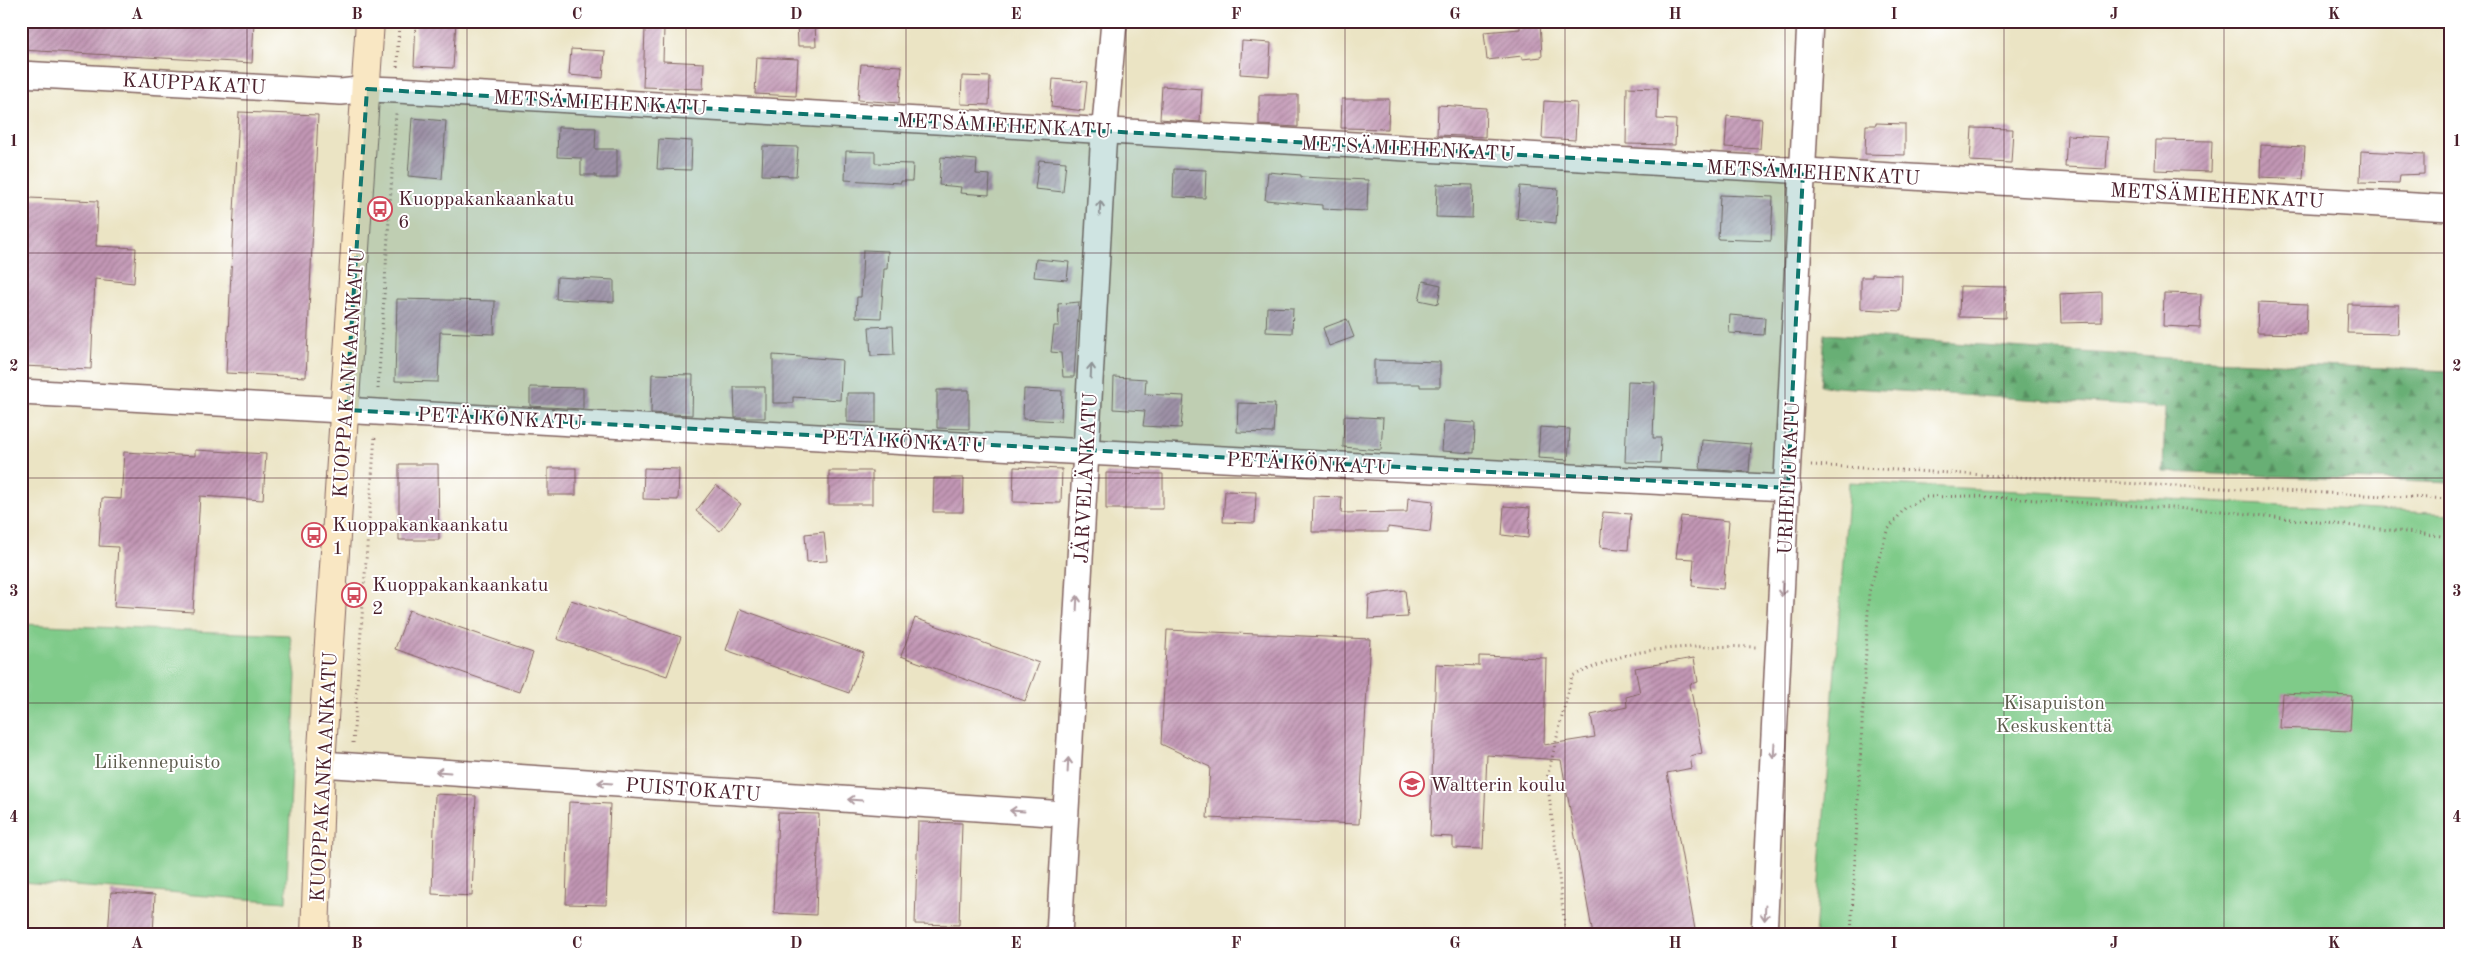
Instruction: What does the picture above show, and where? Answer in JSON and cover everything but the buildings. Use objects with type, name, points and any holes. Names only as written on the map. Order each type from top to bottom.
[{"type":"main road","name":"KUOPPAKANKAANKATU","points":[[315,935],[322,764],[370,21]]},
{"type":"street","name":"JÄRVELÄNKATU","points":[[1059,935],[1104,131],[1114,21]]},
{"type":"street","name":"URHEILUKATU","points":[[1764,935],[1788,488],[1810,21]]},
{"type":"street","name":"KAUPPAKATU","points":[[21,74],[341,92],[367,89]]},
{"type":"street","name":"METSÄMIEHENKATU","points":[[367,89],[2450,208]]},
{"type":"street","name":"PETÄIKÖNKATU","points":[[21,392],[1086,452],[1788,488]]},
{"type":"street","name":"PUISTOKATU","points":[[322,764],[1065,814]]},
{"type":"path","points":[[397,70],[399,21]]},
{"type":"path","points":[[1810,464],[2156,485],[2450,498]]},
{"type":"path","points":[[1851,935],[1869,592],[1887,531],[1905,508],[1926,497],[1980,497],[2222,511],[2450,537]]},
{"type":"path","points":[[1566,935],[1547,778],[1572,676],[1640,652],[1699,647],[1761,648]]},
{"type":"highlighted area","points":[[367,89],[1803,171],[1788,488],[346,410]]},
{"type":"green space","points":[[1825,334],[2168,358],[2450,371],[2450,483],[2163,472],[2165,408],[1821,386]]},
{"type":"green space","name":"Kisapuiston Keskuskenttä","points":[[1849,482],[2450,514],[2450,935],[1815,935]]},
{"type":"green space","name":"Liikennepuisto","points":[[21,624],[290,635],[296,675],[286,902],[21,882]]},
{"type":"place","name":"Kuoppakankaankatu 6","points":[[380,209]]},
{"type":"place","name":"Kuoppakankaankatu 1","points":[[314,535]]},
{"type":"place","name":"Kuoppakankaankatu 2","points":[[354,595]]},
{"type":"place","name":"Waltterin koulu","points":[[1412,784]]}]
